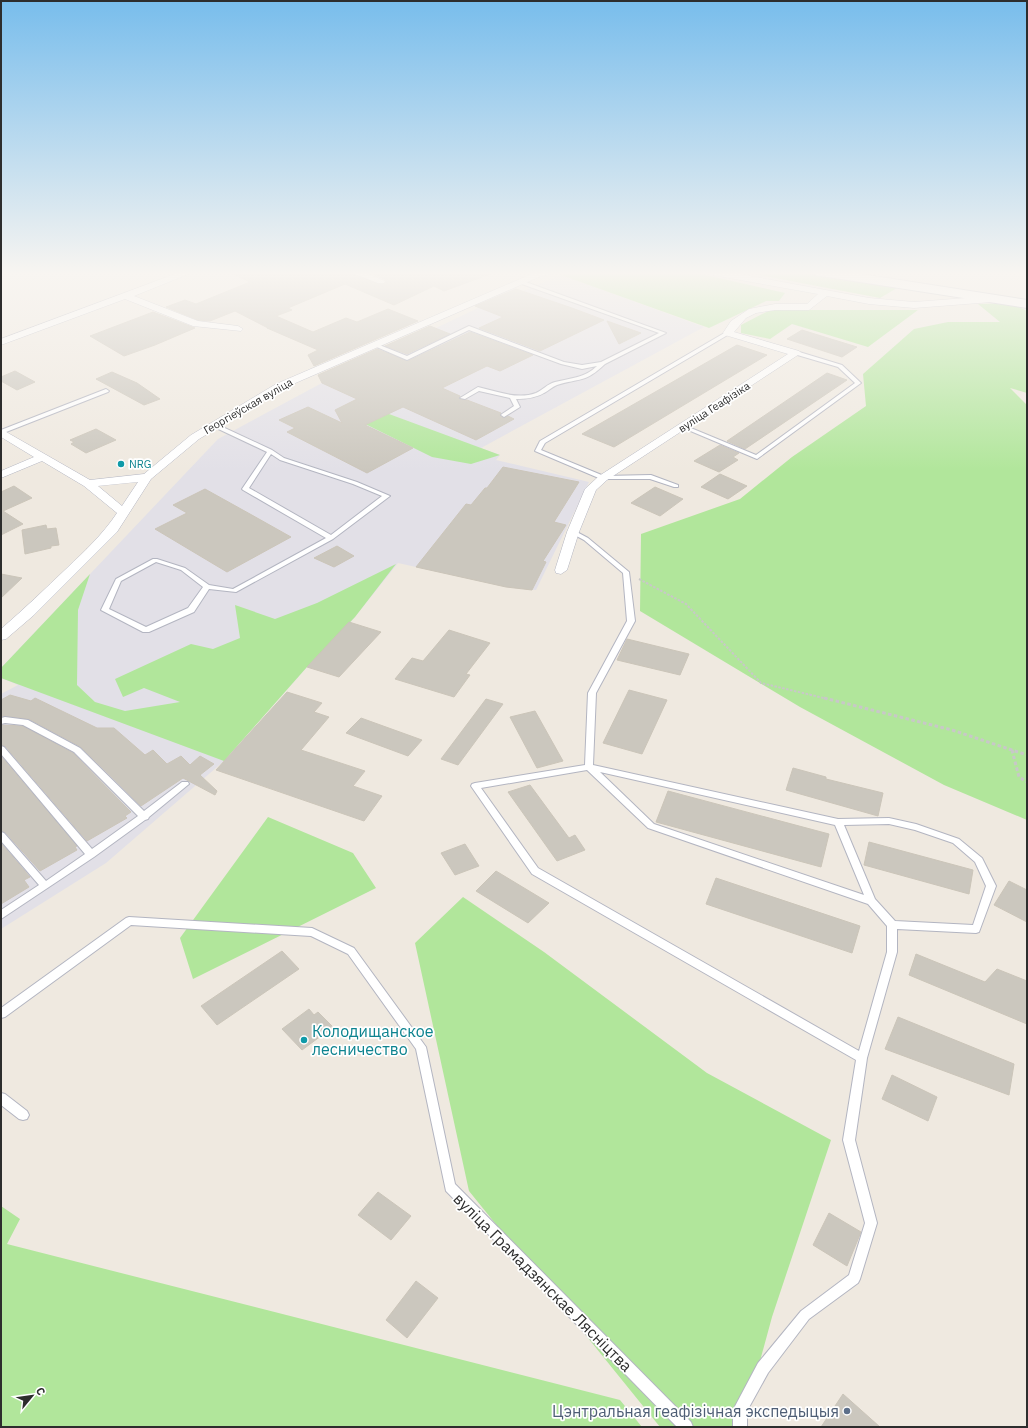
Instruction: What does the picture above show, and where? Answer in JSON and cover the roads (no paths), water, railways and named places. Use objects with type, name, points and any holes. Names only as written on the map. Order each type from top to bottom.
[{"type":"street","points":[[1,342],[13,338]]},
{"type":"street","name":"Георгіеўская вуліца","points":[[1,636],[29,612],[98,545],[113,529],[147,477],[171,456],[214,425],[280,386],[392,338]]},
{"type":"street","points":[[744,338],[796,353]]},
{"type":"street","name":"вуліца Геафізіка","points":[[561,570],[573,532],[591,489],[603,478],[684,427],[796,353]]},
{"type":"street","points":[[1,432],[88,484],[123,512]]},
{"type":"street","points":[[1,475],[43,457]]},
{"type":"street","points":[[88,484],[147,477]]},
{"type":"lane","points":[[375,345],[407,358],[449,338]]},
{"type":"lane","points":[[495,338],[563,363],[582,367],[603,363],[654,338]]},
{"type":"lane","points":[[676,486],[651,477],[603,478],[538,451],[542,442],[720,338]]},
{"type":"lane","points":[[684,427],[757,457],[858,383],[840,366],[796,353]]},
{"type":"lane","points":[[463,398],[478,389],[513,398],[538,394],[553,384],[578,381],[592,375],[603,363]]},
{"type":"lane","points":[[1,432],[106,392]]},
{"type":"lane","points":[[504,415],[517,407],[513,398]]},
{"type":"lane","points":[[207,587],[190,610],[146,630],[105,610],[118,580],[155,560],[183,569],[207,587],[234,591],[331,538],[387,496],[355,483],[282,459],[270,451],[214,425]]},
{"type":"lane","points":[[270,451],[245,489],[331,538]]},
{"type":"lane","points":[[573,532],[586,539],[626,572],[631,621],[592,693],[590,767],[651,826],[871,901]]},
{"type":"lane","points":[[1,721],[25,722],[76,750],[145,817]]},
{"type":"lane","points":[[1,749],[91,855]]},
{"type":"lane","points":[[862,1058],[535,871],[475,786],[590,767],[838,822],[889,821],[916,826],[956,841],[979,860],[991,886],[976,929],[892,925]]},
{"type":"lane","points":[[1,915],[46,886],[145,817],[185,784]]},
{"type":"lane","points":[[740,1427],[740,1410],[763,1368],[805,1315],[854,1279],[871,1223],[849,1140],[862,1058],[892,952],[892,925],[871,901],[838,822]]},
{"type":"lane","points":[[1,835],[46,886]]},
{"type":"lane","name":"вуліца Грамадзянскае Лясніцтва","points":[[1,1014],[130,921],[312,932],[351,951],[421,1047],[450,1187],[686,1427]]},
{"type":"lane","points":[[1,1098],[23,1115]]},
{"type":"place","name":"NRG","points":[[121,464]]},
{"type":"place","name":"Колодищанское лесничество","points":[[304,1040]]},
{"type":"place","name":"Цэнтральная геафізічная экспедыцыя","points":[[847,1411]]}]
